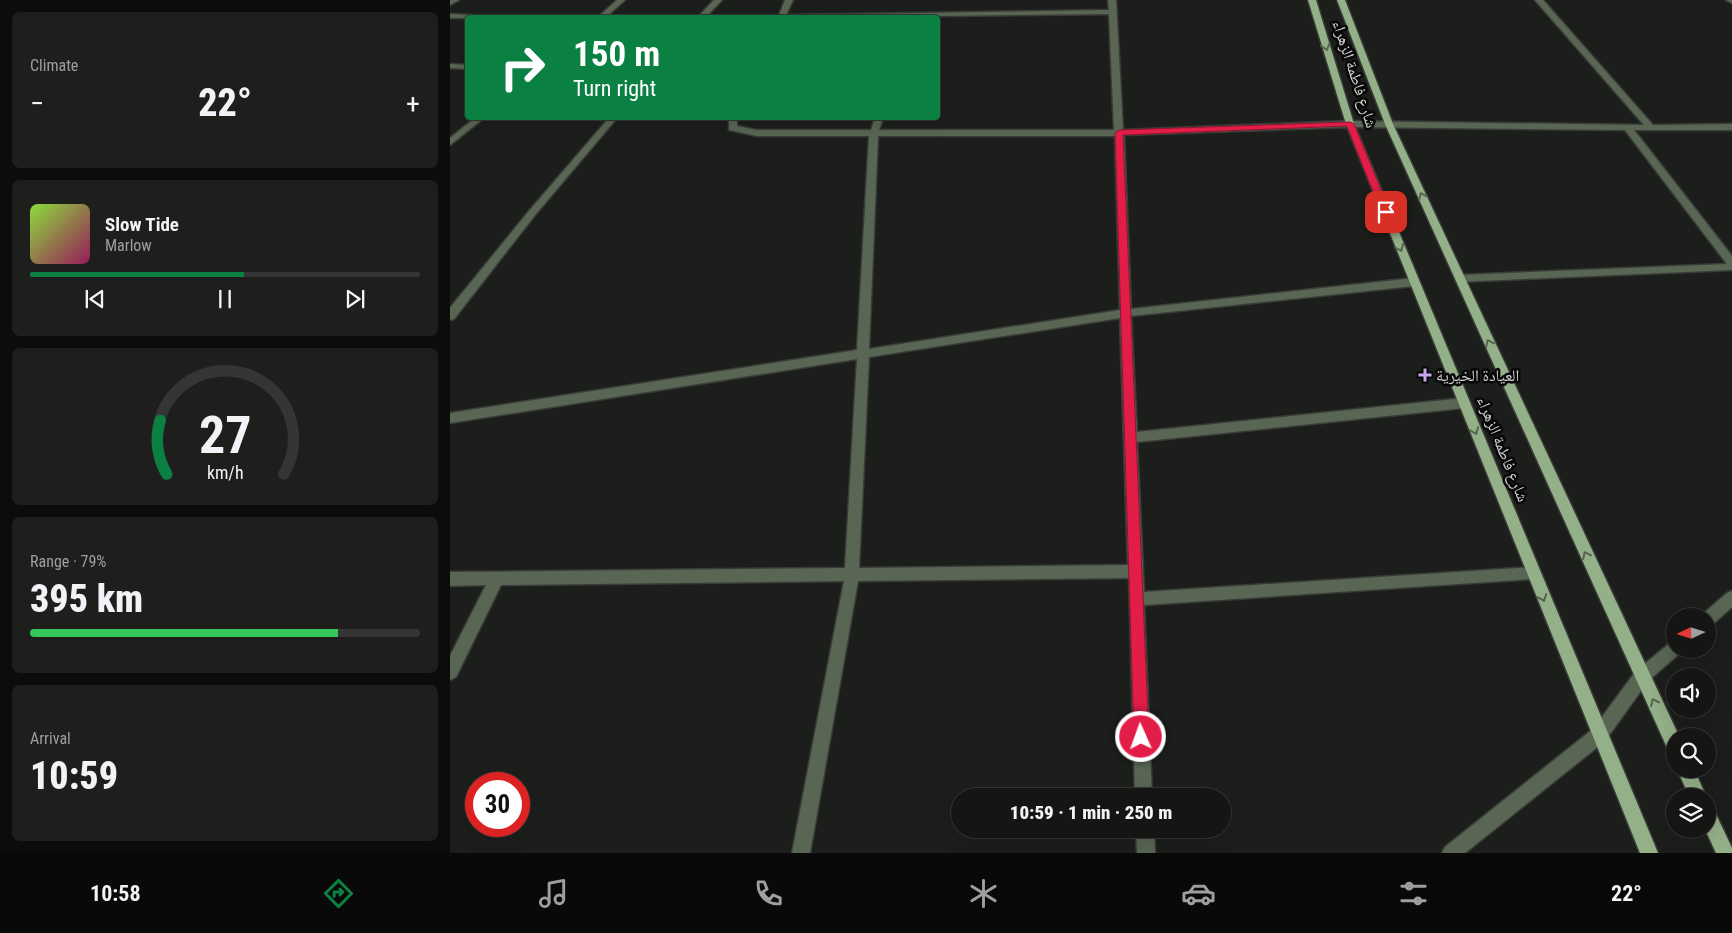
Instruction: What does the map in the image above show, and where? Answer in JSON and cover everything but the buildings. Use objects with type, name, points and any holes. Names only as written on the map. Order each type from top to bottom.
[{"type":"main road","name":"شارع فاطمة الزهراء","points":[[1312,0],[1350,124],[1649,853]]},
{"type":"main road","name":"شارع فاطمة الزهراء","points":[[1341,0],[1389,124],[1667,728]]},
{"type":"main road","points":[[1716,833],[1725,853]]},
{"type":"street","points":[[450,3],[455,0]]},
{"type":"street","points":[[604,15],[622,0]]},
{"type":"street","points":[[703,15],[718,0]]},
{"type":"street","points":[[782,15],[789,0]]},
{"type":"street","points":[[1539,0],[1651,128]]},
{"type":"street","points":[[931,15],[1112,6],[1119,133],[1144,788]]},
{"type":"street","points":[[450,16],[465,17]]},
{"type":"street","points":[[450,66],[465,67]]},
{"type":"street","points":[[450,142],[478,120]]},
{"type":"street","points":[[450,316],[532,213],[611,120]]},
{"type":"street","points":[[733,120],[732,128],[757,133],[1119,133],[1350,124],[1628,128],[1732,127]]},
{"type":"street","points":[[801,853],[852,574],[874,133],[878,120]]},
{"type":"street","points":[[1628,128],[1732,265]]},
{"type":"street","points":[[1460,280],[1732,265]]},
{"type":"street","points":[[450,418],[1126,313],[1414,282]]},
{"type":"street","points":[[1131,438],[1464,403]]},
{"type":"street","points":[[450,579],[1135,571]]},
{"type":"street","points":[[1136,599],[1533,573]]},
{"type":"street","points":[[450,672],[497,579]]},
{"type":"street","points":[[1716,613],[1732,598]]},
{"type":"street","points":[[1451,853],[1599,735],[1642,676],[1666,656]]},
{"type":"street","points":[[1145,838],[1146,853]]},
{"type":"place","name":"العيادة الخيرية","points":[[1425,375]]},
{"type":"route","points":[[1141,737],[1119,133],[1350,124],[1386,212]]}]
